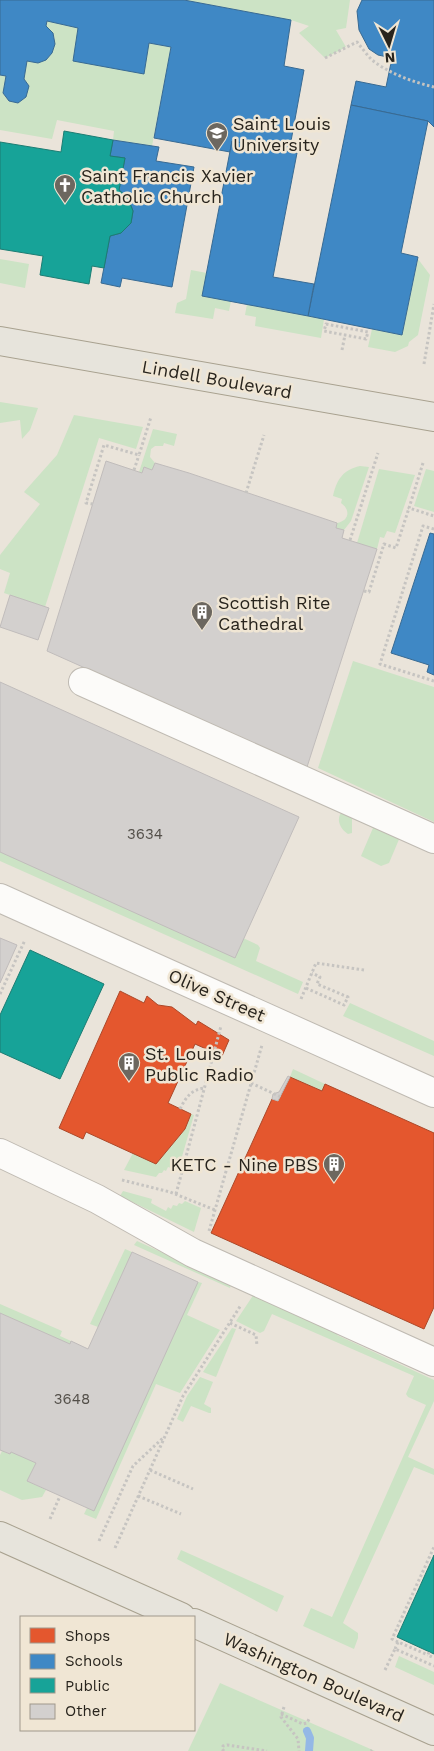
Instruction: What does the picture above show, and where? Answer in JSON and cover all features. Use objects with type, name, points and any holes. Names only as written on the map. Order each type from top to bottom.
[{"type":"main road","name":"Lindell Boulevard","points":[[0,341],[434,417]]},
{"type":"main road","points":[[0,1536],[178,1616]]},
{"type":"main road","name":"Washington Boulevard","points":[[195,1623],[434,1731]]},
{"type":"street","points":[[83,682],[434,839]]},
{"type":"street","name":"Olive Street","points":[[0,898],[434,1093]]},
{"type":"street","points":[[0,1153],[97,1198],[193,1253],[434,1362]]},
{"type":"path","points":[[325,58],[357,42],[372,60],[384,68],[413,82],[434,87]]},
{"type":"path","points":[[424,364],[434,304]]},
{"type":"path","points":[[326,324],[368,332],[366,340],[345,335],[324,331],[326,324]]},
{"type":"path","points":[[342,350],[345,335]]},
{"type":"path","points":[[134,470],[151,417]]},
{"type":"path","points":[[246,493],[264,435]]},
{"type":"path","points":[[93,504],[86,503],[104,445],[139,455]]},
{"type":"path","points":[[350,540],[378,453]]},
{"type":"path","points":[[364,591],[369,592],[384,544],[396,548],[423,463]]},
{"type":"path","points":[[409,508],[434,516]]},
{"type":"path","points":[[434,529],[423,526],[380,664],[434,681]]},
{"type":"path","points":[[0,994],[25,940]]},
{"type":"path","points":[[301,1000],[316,963],[364,970]]},
{"type":"path","points":[[306,988],[344,1005],[348,997],[317,984],[320,977],[312,973]]},
{"type":"path","points":[[176,1194],[221,1026]]},
{"type":"path","points":[[207,1236],[262,1045]]},
{"type":"path","points":[[251,1084],[280,1097]]},
{"type":"path","points":[[180,1109],[190,1093],[204,1088]]},
{"type":"path","points":[[125,1181],[176,1194],[214,1210]]},
{"type":"path","points":[[115,1548],[183,1396],[244,1300]]},
{"type":"path","points":[[230,1323],[256,1335],[257,1346]]},
{"type":"path","points":[[99,1541],[133,1466],[165,1436]]},
{"type":"path","points":[[150,1470],[193,1489]]},
{"type":"path","points":[[50,1518],[60,1496]]},
{"type":"path","points":[[138,1496],[181,1514]]},
{"type":"path","points":[[434,1547],[392,1639],[428,1653],[434,1658]]},
{"type":"path","points":[[385,1670],[398,1642]]},
{"type":"path","points":[[395,1649],[434,1666]]},
{"type":"path","points":[[284,1707],[281,1714],[282,1719],[298,1739],[299,1751]]},
{"type":"path","points":[[281,1714],[303,1724],[307,1723],[309,1719]]},
{"type":"path","points":[[224,1751],[222,1749],[223,1746],[227,1745],[266,1751]]},
{"type":"green space","points":[[184,0],[350,0],[346,28],[336,30],[346,47],[325,58],[299,33],[309,26],[291,20]]},
{"type":"green space","points":[[47,21],[78,28],[144,73],[149,43],[171,47],[152,146],[113,140],[114,131],[57,120],[52,139],[0,130],[0,75],[6,76],[3,93],[9,101],[18,103],[26,97],[28,86],[24,79],[27,61],[44,61],[51,55],[53,50],[54,36],[52,31],[46,26]]},
{"type":"green space","points":[[0,259],[29,264],[25,288],[0,283]]},
{"type":"green space","points":[[418,259],[430,275],[418,335],[409,342],[408,346],[395,352],[368,347],[372,329],[402,335]]},
{"type":"green space","points":[[191,270],[207,273],[231,301],[229,311],[215,308],[213,319],[175,313],[177,303],[186,299]]},
{"type":"green space","points":[[247,304],[324,319],[321,338],[255,326],[256,317],[245,315]]},
{"type":"green space","points":[[0,402],[38,408],[30,430],[22,439],[20,420],[0,423]]},
{"type":"green space","points":[[74,415],[143,427],[136,449],[99,438],[45,607],[4,593],[10,573],[0,569],[0,555],[40,504],[24,492],[57,455]]},
{"type":"green space","points":[[153,429],[177,434],[174,446],[164,443],[163,446],[155,446],[151,449],[150,457],[155,463],[152,470],[144,467],[142,473],[139,472]]},
{"type":"green space","points":[[360,466],[369,467],[351,521],[344,530],[336,528],[337,523],[344,520],[347,515],[346,509],[341,503],[342,499],[333,496],[337,485],[345,473]]},
{"type":"green space","points":[[379,469],[415,475],[395,533],[387,531],[384,538],[380,537],[377,549],[357,543]]},
{"type":"green space","points":[[426,469],[434,471],[434,512],[414,506]]},
{"type":"green space","points":[[353,661],[434,687],[434,822],[318,768]]},
{"type":"green space","points":[[344,810],[400,837],[389,863],[381,866],[361,856],[373,828],[352,818],[352,833],[348,834],[342,829],[339,822],[341,813]]},
{"type":"green space","points":[[0,852],[258,945],[260,948],[256,961],[303,982],[298,994],[0,861]]},
{"type":"green space","points":[[350,1003],[434,1041],[434,1056],[343,1016]]},
{"type":"green space","points":[[293,1069],[325,1084],[322,1091],[290,1077]]},
{"type":"green space","points":[[191,1114],[194,1115],[179,1167],[172,1165],[171,1168],[168,1167],[166,1171],[164,1170],[162,1173],[159,1173],[156,1177],[124,1170],[133,1153],[156,1164],[185,1129]]},
{"type":"green space","points":[[123,1191],[152,1199],[151,1203],[166,1211],[168,1207],[171,1209],[173,1205],[177,1206],[185,1201],[201,1208],[194,1232],[120,1196]]},
{"type":"green space","points":[[137,1241],[231,1284],[230,1288],[134,1245]]},
{"type":"green space","points":[[125,1249],[132,1252],[98,1327],[90,1324]]},
{"type":"green space","points":[[198,1282],[202,1283],[187,1315],[220,1330],[180,1393],[156,1384],[96,1519],[84,1514],[87,1508],[94,1510]]},
{"type":"green space","points":[[254,1294],[338,1332],[337,1335],[434,1380],[434,1401],[408,1457],[434,1469],[434,1475],[414,1467],[343,1623],[358,1633],[354,1649],[303,1626],[311,1608],[332,1617],[426,1405],[408,1397],[406,1394],[414,1376],[272,1314],[264,1331],[260,1333],[236,1321]]},
{"type":"green space","points":[[0,1304],[62,1331],[60,1336],[71,1341],[70,1344],[0,1313]]},
{"type":"green space","points":[[232,1328],[236,1329],[216,1377],[203,1372]]},
{"type":"green space","points":[[200,1377],[213,1382],[204,1404],[211,1408],[211,1413],[191,1406],[183,1422],[177,1419],[187,1396]]},
{"type":"green space","points":[[2,1451],[9,1454],[11,1452],[36,1463],[27,1481],[46,1490],[42,1497],[22,1500],[0,1490],[0,1455]]},
{"type":"green space","points":[[181,1550],[284,1596],[277,1612],[177,1559]]},
{"type":"green space","points":[[399,1656],[434,1672],[434,1685],[395,1667]]},
{"type":"green space","points":[[220,1683],[375,1751],[188,1751]]},
{"type":"building: Shops","name":"St. Louis Public Radio","points":[[120,991],[144,1003],[147,996],[158,1005],[172,1007],[196,1025],[198,1021],[229,1040],[222,1056],[195,1044],[168,1103],[191,1114],[185,1129],[156,1164],[86,1132],[83,1139],[59,1128]]},
{"type":"building: Shops","name":"KETC - Nine PBS","points":[[290,1077],[322,1091],[325,1084],[434,1133],[434,1307],[424,1329],[211,1233],[272,1099],[278,1101]]},
{"type":"building: Schools","points":[[0,0],[184,0],[291,20],[284,66],[304,70],[289,152],[232,141],[230,152],[154,138],[171,47],[149,43],[144,74],[73,61],[78,28],[47,21],[46,26],[53,33],[55,44],[52,53],[46,60],[38,63],[27,61],[24,79],[29,86],[26,97],[18,103],[9,101],[3,93],[6,76],[0,75]]},
{"type":"building: Schools","points":[[362,0],[434,0],[434,127],[428,121],[351,105],[356,81],[386,87],[392,58],[378,55],[369,49],[359,30],[357,11]]},
{"type":"building: Schools","points":[[351,105],[428,121],[401,253],[418,257],[402,335],[308,316]]},
{"type":"building: Schools","points":[[113,140],[159,147],[156,161],[194,167],[172,287],[122,278],[120,287],[101,283],[110,236],[121,233],[131,223],[133,211],[128,198],[119,190],[125,158],[110,156]]},
{"type":"building: Schools","points":[[232,141],[297,153],[273,277],[314,284],[308,316],[202,296]]},
{"type":"building: Schools","points":[[430,533],[434,534],[434,675],[427,672],[429,665],[391,653]]},
{"type":"building: Public","name":"Saint Francis Xavier Catholic Church","points":[[64,131],[113,140],[110,156],[125,158],[119,190],[128,198],[133,211],[131,223],[121,233],[110,236],[104,268],[92,266],[89,284],[40,275],[43,256],[0,249],[0,142],[61,152]]},
{"type":"building: Public","points":[[30,950],[104,984],[60,1079],[0,1052],[0,1015]]},
{"type":"building: Public","points":[[434,1555],[434,1654],[397,1637]]},
{"type":"building: Other","name":"Scottish Rite Cathedral","points":[[106,461],[142,473],[144,467],[152,470],[155,463],[189,473],[337,523],[336,528],[344,530],[342,538],[377,549],[307,767],[47,651]]},
{"type":"building: Other","points":[[10,595],[49,608],[38,640],[0,627]]},
{"type":"building: Other","points":[[0,682],[299,817],[235,958],[0,852]]},
{"type":"building: Other","points":[[0,938],[17,945],[0,983]]},
{"type":"building: Other","points":[[288,1076],[290,1077],[278,1101],[272,1099],[273,1094],[279,1092]]},
{"type":"building: Other","points":[[132,1252],[198,1282],[94,1511],[27,1481],[36,1463],[11,1452],[10,1454],[0,1450],[0,1313],[70,1344],[71,1341],[88,1349]]},
{"type":"waterway","points":[[307,1731],[310,1738],[309,1751]]},
{"type":"place","name":"Saint Louis University","points":[[217,152]]},
{"type":"place","name":"Saint Francis Xavier Catholic Church","points":[[65,204]]},
{"type":"place","name":"Scottish Rite Cathedral","points":[[202,631]]},
{"type":"place","name":"St. Louis Public Radio","points":[[129,1082]]},
{"type":"place","name":"KETC - Nine PBS","points":[[334,1183]]}]
